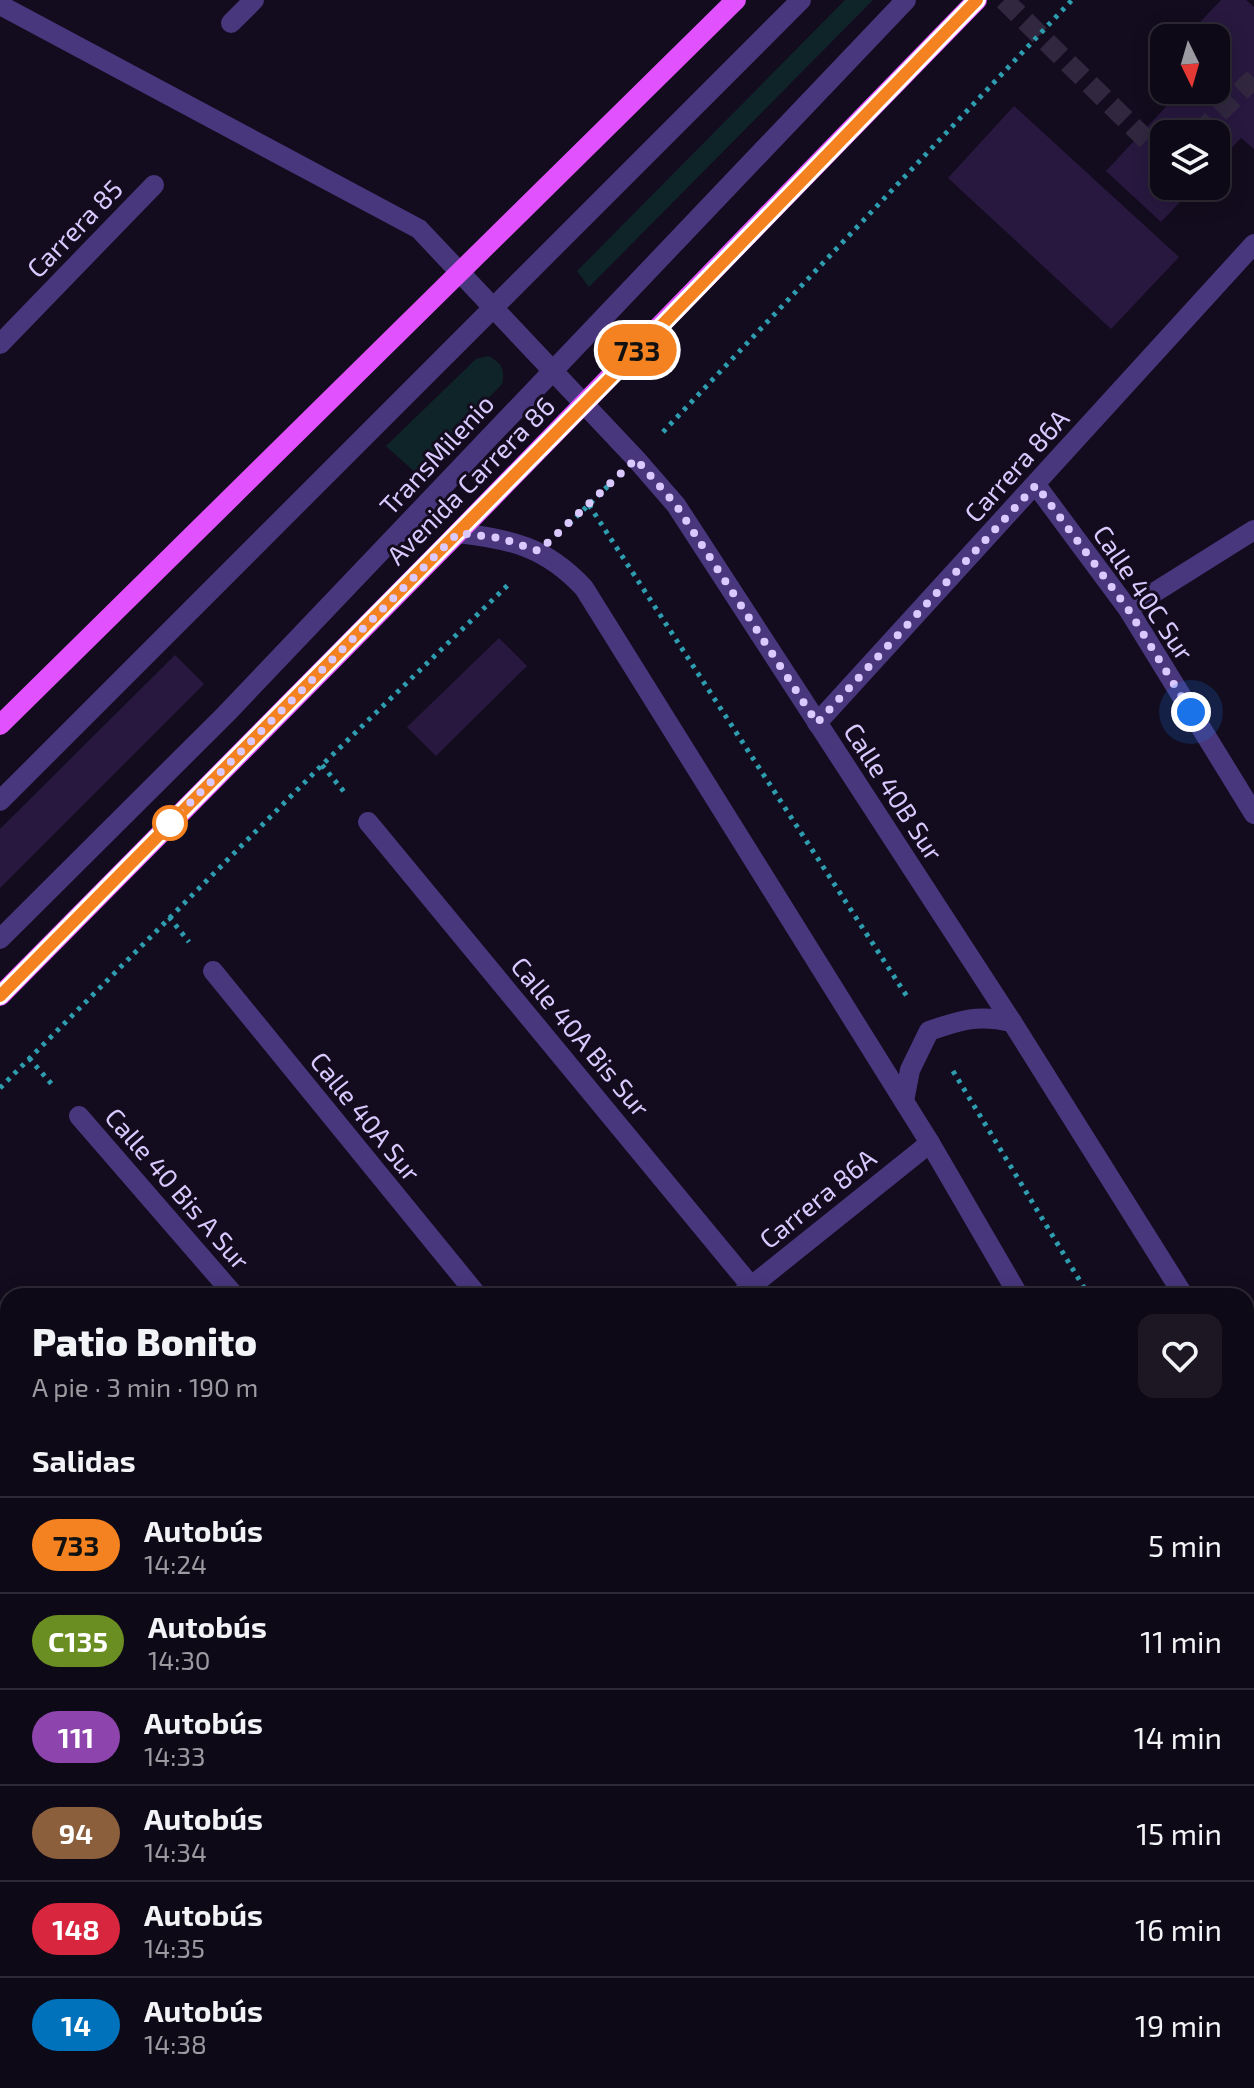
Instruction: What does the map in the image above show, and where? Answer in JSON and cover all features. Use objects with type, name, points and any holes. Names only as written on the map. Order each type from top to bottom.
[{"type":"main road","points":[[0,725],[736,0]]},
{"type":"main road","name":"Avenida Carrera 86","points":[[0,996],[458,533],[977,0]]},
{"type":"street","points":[[231,23],[254,0]]},
{"type":"street","points":[[0,801],[801,0]]},
{"type":"street","name":"TransMilenio","points":[[0,939],[226,714],[906,0]]},
{"type":"street","name":"Calle 40B Sur","points":[[0,5],[419,229],[636,459],[676,505],[1012,1022],[1179,1288]]},
{"type":"street","name":"Carrera 85","points":[[0,344],[154,185]]},
{"type":"street","name":"Carrera 86A","points":[[817,723],[1254,244]]},
{"type":"street","name":"Calle 40C Sur","points":[[1036,485],[1128,609],[1254,814]]},
{"type":"street","points":[[1128,609],[1254,530]]},
{"type":"street","points":[[458,533],[500,538],[539,551],[584,588],[930,1143],[1014,1288]]},
{"type":"street","name":"Calle 40A Bis Sur","points":[[368,822],[743,1288]]},
{"type":"street","name":"Calle 40A Sur","points":[[213,971],[471,1288]]},
{"type":"street","points":[[904,1101],[910,1070],[929,1031],[962,1019],[989,1017],[1012,1022]]},
{"type":"street","name":"Calle 40 Bis A Sur","points":[[79,1116],[228,1288]]},
{"type":"street","name":"Carrera 86A","points":[[749,1288],[930,1143]]},
{"type":"path","points":[[0,1088],[539,551],[685,411],[1072,0]]},
{"type":"path","points":[[589,505],[929,1031],[1084,1288]]},
{"type":"green space","points":[[845,0],[873,0],[589,287],[577,271]]},
{"type":"green space","points":[[488,356],[501,367],[502,384],[416,473],[386,446],[476,359]]},
{"type":"building","points":[[1221,0],[1246,0],[1254,7],[1254,149],[1241,138],[1230,149],[1230,120],[1154,120],[1169,104],[1230,104],[1230,24],[1198,24]]},
{"type":"building","points":[[1014,106],[1179,257],[1111,329],[948,178]]},
{"type":"building","points":[[1150,124],[1150,200],[1182,200],[1161,222],[1106,171]]},
{"type":"building","points":[[499,638],[527,666],[436,756],[407,727]]},
{"type":"building","points":[[175,655],[204,684],[0,888],[0,829]]},
{"type":"tunnel","points":[[1004,0],[1150,143]]},
{"type":"tunnel","points":[[1212,120],[1254,78]]},
{"type":"bus line","name":"733","points":[[0,996],[630,358],[977,0]]},
{"type":"route","points":[[170,823],[458,533],[500,538],[539,551],[636,459],[676,505],[817,723],[1036,485],[1128,609],[1191,712]]}]
